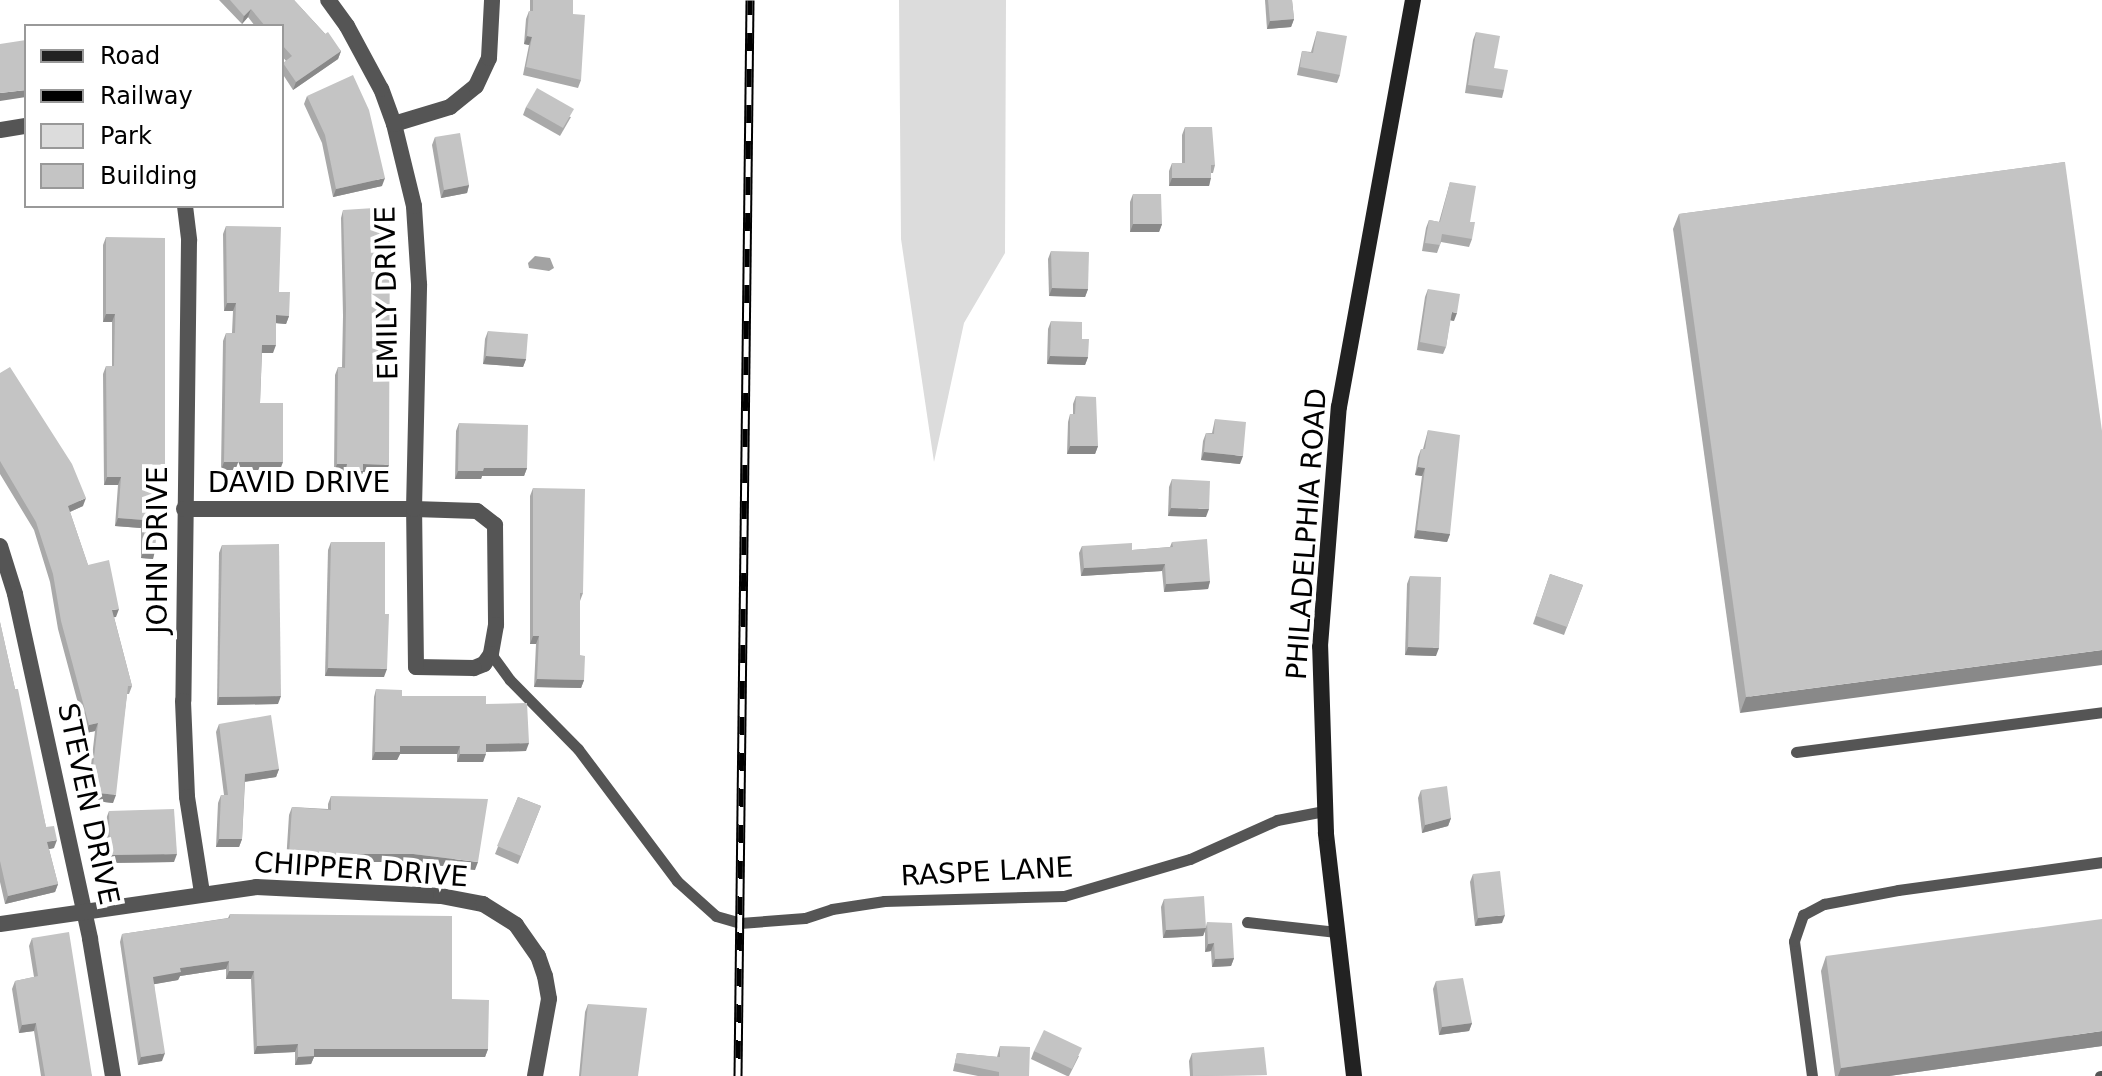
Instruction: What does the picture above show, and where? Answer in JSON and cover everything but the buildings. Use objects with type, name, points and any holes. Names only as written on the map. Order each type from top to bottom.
[{"type":"main road","name":"PHILADELPHIA ROAD","points":[[1354,1076],[1324,811],[1320,646],[1332,468],[1353,316],[1413,0]]},
{"type":"street","name":"EMILY DRIVE","points":[[328,0],[367,62],[394,124],[414,206],[417,253],[414,509]]},
{"type":"street","points":[[394,124],[450,107],[476,86],[489,58],[492,0]]},
{"type":"street","points":[[0,130],[24,126]]},
{"type":"street","name":"JOHN DRIVE","points":[[185,208],[189,241],[184,509],[187,797],[202,893]]},
{"type":"street","name":"DAVID DRIVE","points":[[184,509],[414,509],[477,511],[495,525],[496,625],[491,654],[484,664],[474,668],[416,667],[414,509]]},
{"type":"street","name":"STEVEN DRIVE","points":[[0,546],[15,594],[84,911],[113,1076]]},
{"type":"street","name":"CHIPPER DRIVE","points":[[0,924],[256,887],[441,896],[483,904],[498,912],[529,941],[545,976],[549,999],[535,1076]]},
{"type":"lane","name":"RASPE LANE","points":[[491,654],[510,680],[578,749],[677,881],[716,916],[740,923],[775,922],[884,901],[1064,896],[1190,859],[1277,820],[1324,811]]},
{"type":"lane","points":[[1796,752],[2102,712]]},
{"type":"lane","points":[[1812,1076],[1794,941],[1803,915],[1824,904],[1898,890],[2102,862]]},
{"type":"lane","points":[[1247,922],[1336,932]]},
{"type":"green space","points":[[899,0],[1006,0],[1005,253],[964,323],[934,462],[901,239]]},
{"type":"shaded area","points":[[535,256],[550,258],[554,268],[549,271],[529,268],[528,263]]},
{"type":"railway","points":[[738,1076],[750,0]]}]
